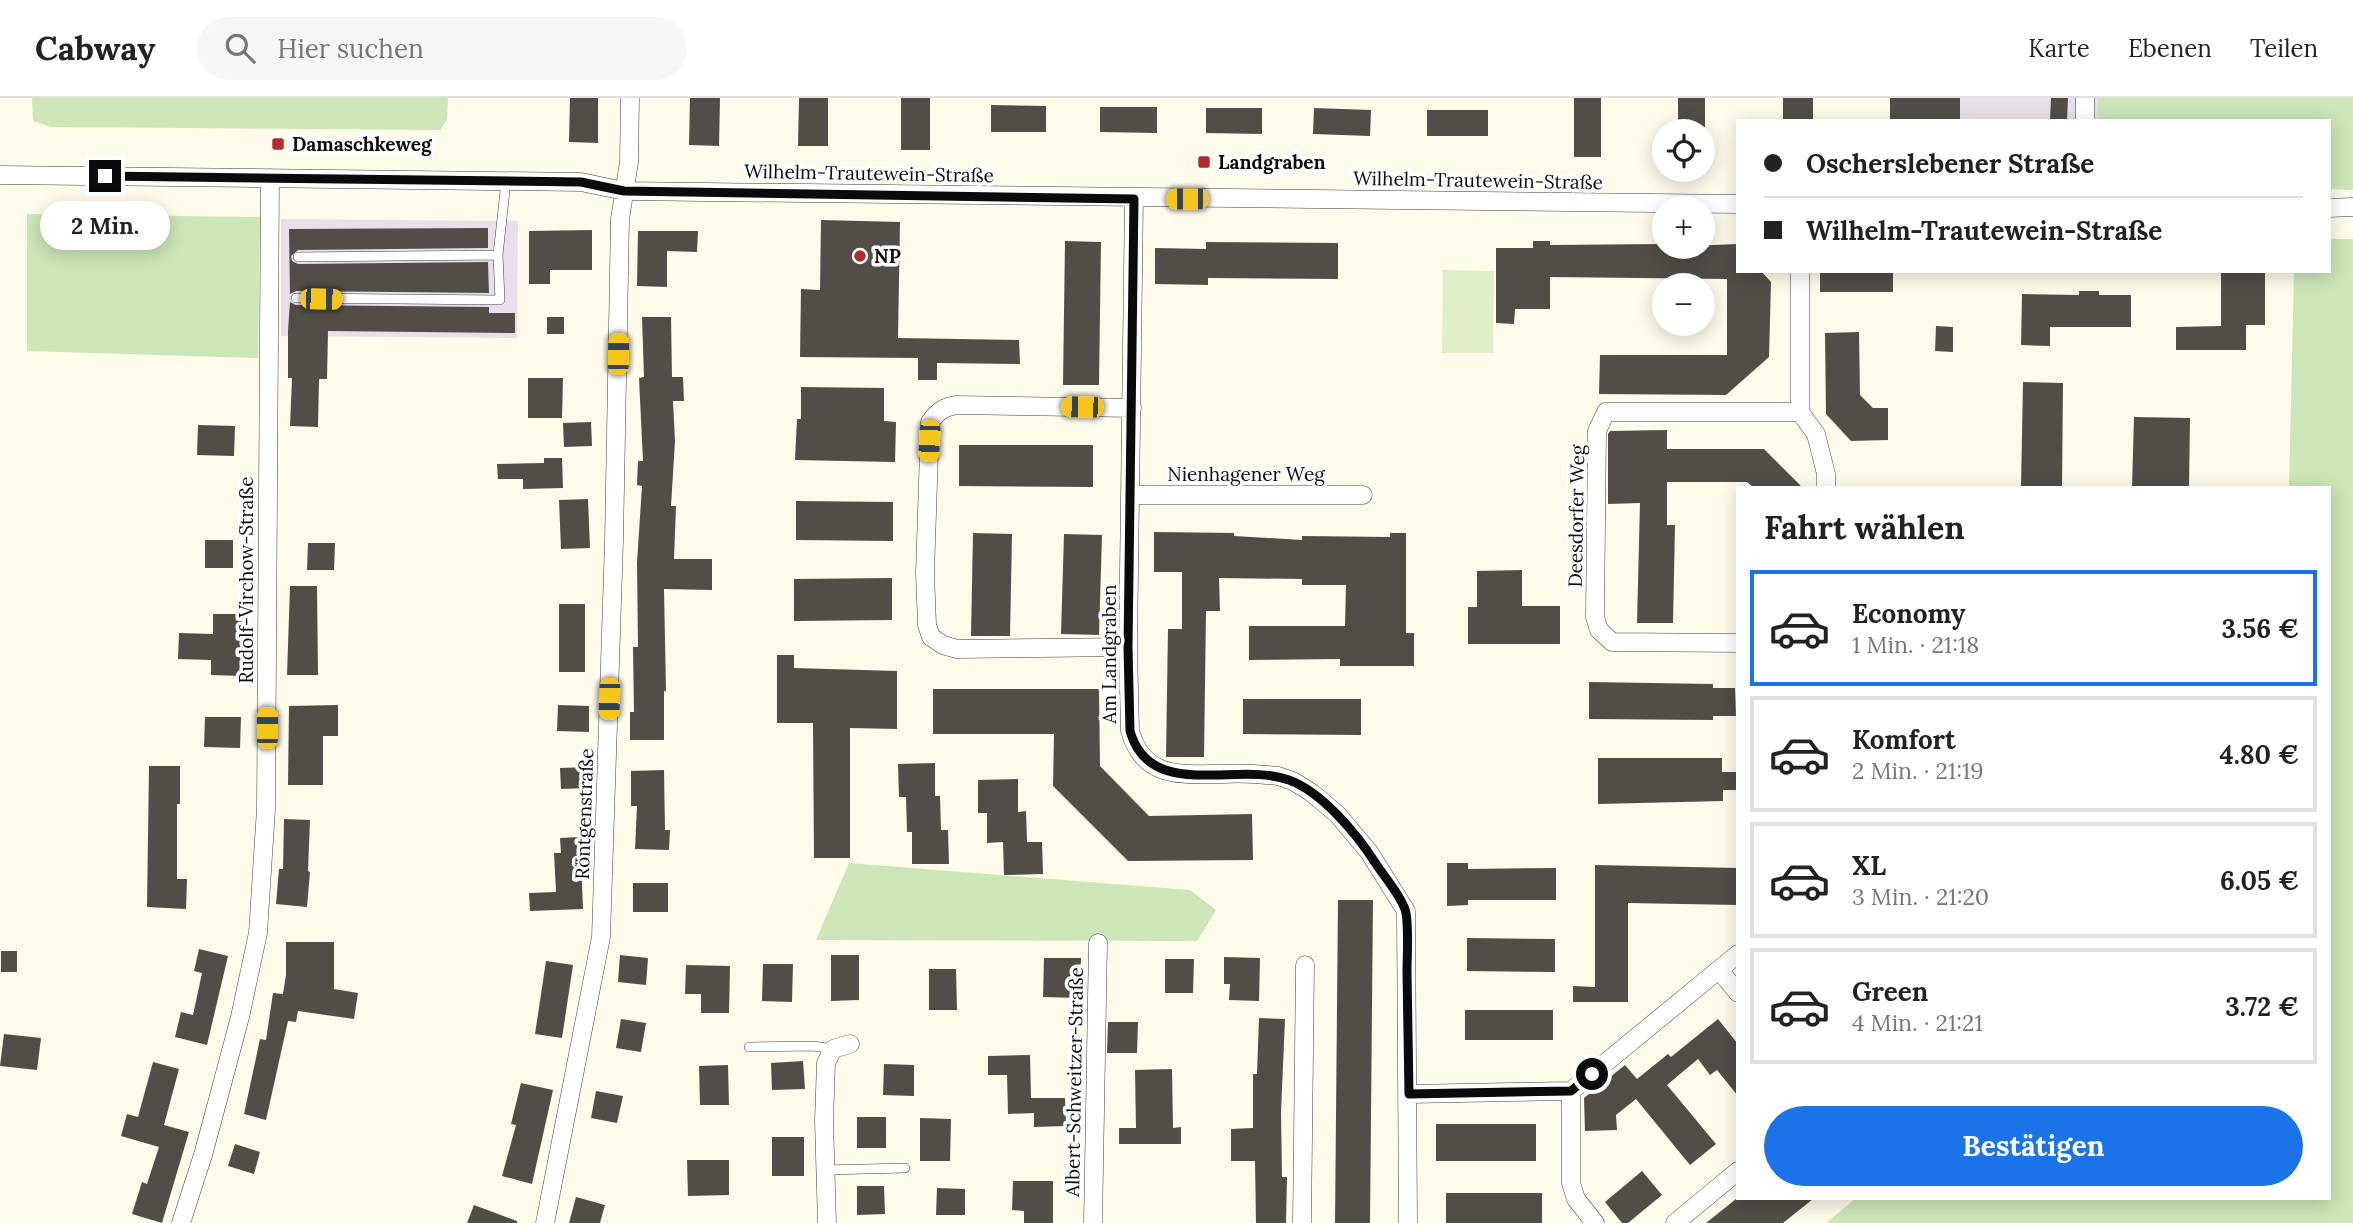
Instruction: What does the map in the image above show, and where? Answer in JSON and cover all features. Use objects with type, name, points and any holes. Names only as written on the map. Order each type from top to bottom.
[{"type":"street","points":[[624,191],[629,162],[630,98]]},
{"type":"street","points":[[2085,98],[2085,119]]},
{"type":"street","name":"Wilhelm-Trautewein-Straße","points":[[0,175],[581,182],[624,191],[1736,204]]},
{"type":"street","name":"Rudolf-Virchow-Straße","points":[[181,1223],[234,1042],[258,933],[266,809],[270,178]]},
{"type":"street","name":"Röntgenstraße","points":[[545,1223],[601,937],[614,541],[620,219],[624,191]]},
{"type":"street","name":"Am Landgraben","points":[[1134,199],[1128,647],[1130,731],[1134,744],[1150,764],[1164,771],[1181,774],[1278,776],[1293,781],[1337,814],[1369,852],[1406,911],[1408,1223]]},
{"type":"street","points":[[2331,208],[2353,208]]},
{"type":"street","points":[[1800,273],[1800,412],[1816,434],[1826,474],[1826,486]]},
{"type":"street","points":[[1128,647],[957,649],[943,645],[932,636],[927,625],[926,560],[930,422],[944,407],[1132,408]]},
{"type":"street","name":"Deesdorfer Weg","points":[[1736,643],[1612,642],[1599,630],[1595,617],[1597,431],[1606,412],[1800,412]]},
{"type":"street","name":"Nienhagener Weg","points":[[1130,495],[1363,495]]},
{"type":"street","name":"Albert-Schweitzer-Straße","points":[[1093,1223],[1098,943]]},
{"type":"street","points":[[1409,1094],[1571,1091],[1736,956]]},
{"type":"street","points":[[1301,1223],[1305,965]]},
{"type":"street","points":[[1719,970],[1736,991]]},
{"type":"street","points":[[827,1223],[824,1121],[826,1063],[841,1047]]},
{"type":"street","points":[[1571,1091],[1571,1183],[1576,1199],[1595,1223]]},
{"type":"street","points":[[1675,1223],[1736,1173]]},
{"type":"lane","points":[[296,298],[500,300],[498,255],[506,181]]},
{"type":"lane","points":[[298,257],[498,255]]},
{"type":"lane","points":[[749,1047],[841,1047]]},
{"type":"lane","points":[[825,1171],[905,1168]]},
{"type":"shaded area","points":[[1935,98],[2098,98],[2098,119],[1934,119]]},
{"type":"shaded area","points":[[281,219],[518,221],[517,338],[281,336]]},
{"type":"green space","points":[[32,98],[448,98],[447,120],[440,130],[51,127],[33,121]]},
{"type":"green space","points":[[2098,98],[2353,98],[2353,190],[2331,189],[2331,119],[2098,119]]},
{"type":"green space","points":[[27,214],[260,217],[258,358],[27,351]]},
{"type":"green space","points":[[2331,239],[2353,239],[2353,1223],[1826,1223],[1854,1200],[2331,1200],[2331,486],[2289,486],[2294,273],[2331,273]]},
{"type":"green space","points":[[1443,270],[1494,271],[1493,353],[1442,353]]},
{"type":"green space","points":[[849,863],[1190,890],[1216,910],[1197,941],[816,940]]},
{"type":"building","points":[[570,98],[598,98],[598,143],[569,142]]},
{"type":"building","points":[[690,98],[720,98],[719,146],[689,145]]},
{"type":"building","points":[[799,98],[828,98],[828,146],[798,146]]},
{"type":"building","points":[[901,98],[930,98],[930,150],[901,150]]},
{"type":"building","points":[[1574,98],[1601,98],[1601,157],[1574,157]]},
{"type":"building","points":[[1678,98],[1705,98],[1705,119],[1678,119]]},
{"type":"building","points":[[1783,98],[1813,98],[1813,119],[1783,119]]},
{"type":"building","points":[[1890,98],[1960,98],[1960,119],[1890,119]]},
{"type":"building","points":[[2051,98],[2068,98],[2067,119],[2050,119]]},
{"type":"building","points":[[991,105],[1046,106],[1046,132],[991,132]]},
{"type":"building","points":[[1100,107],[1157,107],[1157,133],[1100,132]]},
{"type":"building","points":[[1206,108],[1262,108],[1262,134],[1206,133]]},
{"type":"building","points":[[1314,108],[1371,110],[1370,136],[1313,134]]},
{"type":"building","points":[[1427,110],[1488,110],[1488,136],[1427,136]]},
{"type":"building","name":"NP","points":[[821,220],[900,222],[898,338],[1019,340],[1020,364],[937,363],[937,380],[918,380],[918,358],[800,357],[801,289],[820,290]]},
{"type":"building","points":[[488,228],[488,248],[298,250],[291,256],[292,261],[298,264],[488,262],[489,293],[296,291],[290,294],[289,229]]},
{"type":"building","points":[[592,230],[592,270],[550,270],[550,284],[529,284],[529,231]]},
{"type":"building","points":[[638,231],[698,231],[697,252],[667,251],[667,287],[637,286]]},
{"type":"building","points":[[1065,241],[1101,242],[1099,385],[1063,385]]},
{"type":"building","points":[[1533,241],[1550,241],[1550,245],[1652,244],[1652,259],[1715,259],[1715,245],[1736,244],[1736,273],[1763,273],[1771,282],[1769,357],[1726,395],[1599,394],[1600,355],[1727,355],[1727,279],[1715,279],[1715,273],[1652,273],[1652,278],[1550,277],[1550,309],[1515,309],[1514,324],[1496,323],[1496,248],[1533,248]]},
{"type":"building","points":[[1206,242],[1338,243],[1338,279],[1208,278],[1208,285],[1155,284],[1155,248],[1206,249]]},
{"type":"building","points":[[1820,273],[1893,273],[1893,292],[1820,292]]},
{"type":"building","points":[[2221,273],[2265,273],[2265,325],[2246,325],[2246,350],[2176,350],[2176,327],[2221,326]]},
{"type":"building","points":[[2079,291],[2099,291],[2099,295],[2131,295],[2131,327],[2050,327],[2050,346],[2021,345],[2022,294],[2079,295]]},
{"type":"building","points":[[290,302],[296,305],[489,307],[489,313],[515,313],[515,333],[328,331],[327,379],[319,379],[318,427],[290,426]]},
{"type":"building","points":[[547,317],[564,317],[564,334],[547,334]]},
{"type":"building","points":[[642,317],[671,317],[672,377],[683,377],[684,401],[673,401],[675,441],[671,506],[676,506],[674,559],[712,559],[712,590],[664,589],[664,740],[630,740],[630,712],[634,712],[633,647],[638,647],[637,563],[642,486],[637,485],[638,461],[643,461],[639,378],[644,377]]},
{"type":"building","points":[[1936,326],[1953,327],[1953,352],[1935,351]]},
{"type":"building","points":[[1859,332],[1860,395],[1873,408],[1888,408],[1888,440],[1851,441],[1826,414],[1825,333]]},
{"type":"building","points":[[528,378],[563,378],[562,418],[528,418]]},
{"type":"building","points":[[2023,382],[2063,383],[2062,486],[2021,486]]},
{"type":"building","points":[[801,387],[884,388],[884,421],[896,422],[895,462],[795,460],[797,419],[801,419]]},
{"type":"building","points":[[2134,417],[2190,418],[2189,486],[2132,486]]},
{"type":"building","points":[[591,422],[592,446],[564,447],[563,423]]},
{"type":"building","points":[[198,425],[235,426],[234,456],[197,455]]},
{"type":"building","points":[[1667,430],[1667,449],[1764,449],[1801,486],[1752,486],[1747,482],[1667,482],[1667,525],[1675,525],[1673,623],[1637,623],[1640,503],[1608,504],[1610,431]]},
{"type":"building","points":[[959,445],[1093,445],[1093,487],[959,486]]},
{"type":"building","points":[[544,458],[562,458],[563,488],[523,489],[523,479],[498,479],[497,464],[544,463]]},
{"type":"building","points":[[588,499],[590,548],[561,549],[559,500]]},
{"type":"building","points":[[796,501],[893,502],[893,541],[796,540]]},
{"type":"building","points":[[1154,532],[1234,533],[1234,536],[1302,540],[1302,536],[1390,537],[1390,533],[1406,533],[1406,633],[1414,633],[1414,666],[1340,666],[1340,659],[1249,660],[1249,626],[1345,626],[1346,585],[1302,585],[1302,579],[1219,578],[1220,611],[1206,611],[1204,757],[1166,757],[1168,629],[1182,629],[1182,572],[1154,572]]},
{"type":"building","points":[[973,533],[1012,534],[1010,636],[971,636]]},
{"type":"building","points":[[1064,534],[1102,535],[1099,635],[1061,634]]},
{"type":"building","points":[[205,540],[233,540],[233,568],[205,568]]},
{"type":"building","points":[[308,543],[335,543],[334,570],[307,570]]},
{"type":"building","points":[[1522,570],[1522,606],[1560,606],[1560,644],[1468,644],[1468,607],[1477,607],[1477,571]]},
{"type":"building","points":[[892,578],[892,620],[794,621],[794,579]]},
{"type":"building","points":[[290,586],[317,586],[318,675],[287,675]]},
{"type":"building","points":[[559,604],[585,604],[585,672],[559,672]]},
{"type":"building","points":[[213,614],[242,614],[241,676],[211,675],[211,660],[178,659],[179,633],[213,634]]},
{"type":"building","points":[[777,655],[794,655],[794,668],[897,671],[897,729],[850,728],[850,858],[814,858],[813,723],[777,723]]},
{"type":"building","points":[[1589,682],[1713,684],[1713,688],[1735,688],[1736,716],[1713,716],[1713,720],[1589,719]]},
{"type":"building","points":[[933,689],[1099,689],[1100,766],[1149,816],[1252,814],[1253,860],[1128,861],[1053,786],[1054,734],[933,734]]},
{"type":"building","points":[[1243,699],[1361,699],[1361,735],[1243,734]]},
{"type":"building","points":[[338,705],[338,736],[323,736],[323,785],[288,785],[289,706]]},
{"type":"building","points":[[558,705],[589,706],[589,732],[557,731]]},
{"type":"building","points":[[205,717],[241,717],[240,748],[204,747]]},
{"type":"building","points":[[1598,758],[1722,758],[1722,772],[1736,772],[1736,790],[1723,790],[1723,801],[1598,804]]},
{"type":"building","points":[[935,763],[935,796],[940,796],[941,830],[948,830],[949,864],[912,864],[912,832],[907,832],[906,797],[899,797],[898,764]]},
{"type":"building","points":[[149,766],[180,766],[177,879],[187,879],[186,909],[147,907]]},
{"type":"building","points":[[588,767],[589,788],[561,789],[560,768]]},
{"type":"building","points":[[664,770],[665,830],[670,830],[669,850],[635,849],[637,806],[631,806],[631,771]]},
{"type":"building","points":[[1018,779],[1018,812],[1026,811],[1027,842],[1042,842],[1043,874],[1004,875],[1003,842],[987,843],[987,813],[978,813],[978,780]]},
{"type":"building","points":[[284,819],[310,820],[307,907],[276,904],[279,869],[283,869]]},
{"type":"building","points":[[580,837],[583,909],[530,911],[529,893],[556,892],[554,853],[561,853],[560,838]]},
{"type":"building","points":[[1447,863],[1468,863],[1468,869],[1556,868],[1556,900],[1468,900],[1468,905],[1447,906]]},
{"type":"building","points":[[1595,865],[1736,868],[1736,905],[1628,903],[1628,1002],[1573,1002],[1573,986],[1595,987]]},
{"type":"building","points":[[633,883],[668,883],[668,912],[633,912]]},
{"type":"building","points":[[1338,900],[1373,900],[1370,1223],[1335,1223]]},
{"type":"building","points":[[1467,938],[1555,939],[1555,972],[1467,971]]},
{"type":"building","points":[[286,942],[334,942],[334,989],[358,993],[354,1019],[298,1011],[296,1022],[288,1021],[266,1120],[244,1114],[260,1039],[266,1040],[273,993],[283,994]]},
{"type":"building","points":[[199,949],[228,956],[207,1045],[175,1037],[181,1012],[193,1015],[202,973],[194,971]]},
{"type":"building","points":[[1,951],[17,951],[17,972],[1,972]]},
{"type":"building","points":[[620,955],[648,958],[646,985],[618,982]]},
{"type":"building","points":[[831,955],[859,955],[859,1000],[831,1001]]},
{"type":"building","points":[[1224,957],[1260,958],[1259,1001],[1229,1000],[1230,984],[1224,984]]},
{"type":"building","points":[[1044,958],[1081,958],[1080,998],[1043,997]]},
{"type":"building","points":[[1165,959],[1194,959],[1193,993],[1165,993]]},
{"type":"building","points":[[546,961],[573,965],[562,1038],[535,1034]]},
{"type":"building","points":[[763,964],[793,964],[792,1002],[762,1001]]},
{"type":"building","points":[[686,965],[730,966],[729,1013],[701,1013],[701,994],[685,994]]},
{"type":"building","points":[[929,969],[956,969],[957,1010],[929,1010]]},
{"type":"building","points":[[1465,1010],[1553,1010],[1553,1040],[1465,1040]]},
{"type":"building","points":[[1259,1018],[1285,1019],[1281,1112],[1282,1177],[1287,1177],[1286,1223],[1256,1223],[1255,1161],[1231,1161],[1231,1129],[1253,1128],[1253,1074],[1257,1074]]},
{"type":"building","points":[[621,1019],[646,1023],[641,1052],[616,1048]]},
{"type":"building","points":[[1718,1019],[1736,1042],[1736,1094],[1717,1070],[1710,1075],[1698,1059],[1667,1085],[1716,1144],[1690,1165],[1636,1099],[1616,1115],[1617,1130],[1585,1131],[1584,1098],[1625,1065],[1637,1079],[1668,1054],[1671,1057]]},
{"type":"building","points":[[1108,1022],[1138,1022],[1137,1053],[1107,1053]]},
{"type":"building","points":[[4,1034],[41,1038],[37,1070],[0,1066]]},
{"type":"building","points":[[1030,1055],[1031,1098],[1065,1098],[1066,1126],[1034,1127],[1034,1113],[1008,1114],[1007,1075],[988,1075],[988,1056]]},
{"type":"building","points":[[803,1061],[805,1089],[772,1090],[771,1063]]},
{"type":"building","points":[[153,1062],[179,1069],[164,1125],[189,1132],[162,1223],[132,1214],[142,1182],[147,1184],[159,1147],[121,1136],[127,1114],[138,1117]]},
{"type":"building","points":[[884,1064],[914,1065],[914,1096],[883,1095]]},
{"type":"building","points":[[728,1065],[729,1105],[700,1105],[699,1066]]},
{"type":"building","points":[[1172,1069],[1173,1128],[1181,1127],[1181,1144],[1119,1144],[1119,1128],[1136,1128],[1135,1070]]},
{"type":"building","points":[[521,1083],[553,1090],[532,1184],[502,1176],[516,1125],[511,1124]]},
{"type":"building","points":[[596,1091],[623,1096],[617,1123],[591,1118]]},
{"type":"building","points":[[857,1117],[886,1117],[886,1148],[857,1148]]},
{"type":"building","points":[[920,1118],[951,1119],[950,1161],[920,1161]]},
{"type":"building","points":[[1436,1124],[1536,1124],[1536,1161],[1436,1161]]},
{"type":"building","points":[[772,1137],[804,1137],[804,1176],[772,1176]]},
{"type":"building","points":[[235,1144],[260,1152],[254,1174],[228,1166]]},
{"type":"building","points":[[687,1160],[729,1160],[729,1195],[688,1196]]},
{"type":"building","points":[[1642,1171],[1662,1195],[1628,1223],[1622,1223],[1605,1202]]},
{"type":"building","points":[[1013,1181],[1053,1181],[1053,1223],[1024,1223],[1024,1211],[1012,1210]]},
{"type":"building","points":[[857,1186],[884,1186],[885,1214],[857,1215]]},
{"type":"building","points":[[937,1188],[965,1189],[965,1215],[936,1215]]},
{"type":"building","points":[[1446,1193],[1542,1193],[1542,1223],[1446,1223]]},
{"type":"building","points":[[576,1197],[605,1205],[600,1223],[569,1223]]},
{"type":"building","points":[[1736,1199],[1812,1200],[1783,1223],[1706,1223]]},
{"type":"building","points":[[474,1205],[517,1221],[517,1223],[467,1223]]},
{"type":"place","name":"Damaschkeweg","points":[[278,144]]},
{"type":"place","name":"Landgraben","points":[[1204,162]]},
{"type":"place","name":"NP","points":[[860,256]]},
{"type":"route","points":[[105,176],[581,182],[624,191],[1134,199],[1128,647],[1130,731],[1134,744],[1150,764],[1164,771],[1181,774],[1278,776],[1293,781],[1337,814],[1369,852],[1406,911],[1409,1094],[1571,1091],[1592,1074]]}]
